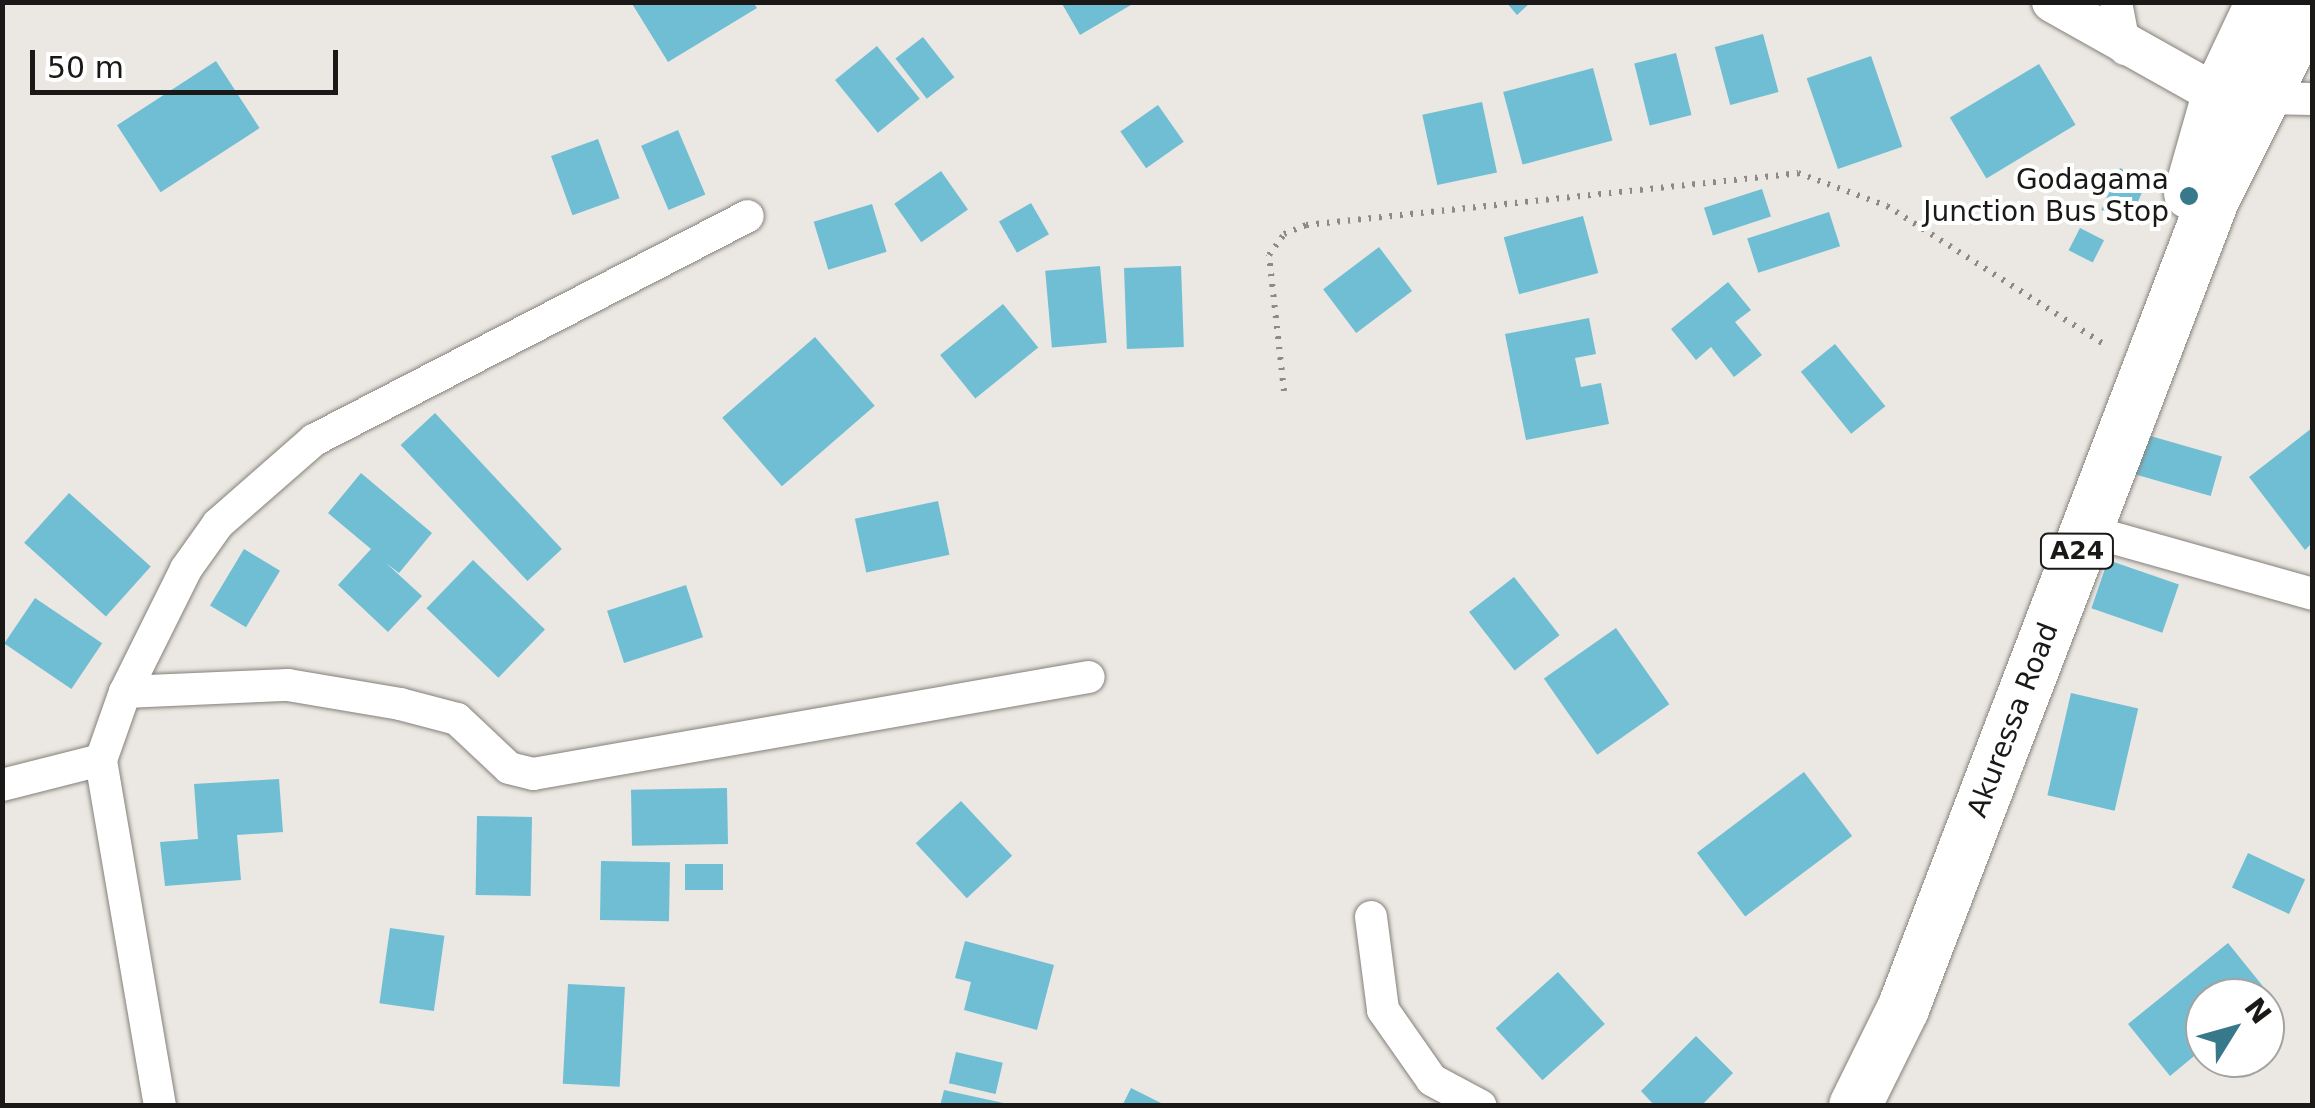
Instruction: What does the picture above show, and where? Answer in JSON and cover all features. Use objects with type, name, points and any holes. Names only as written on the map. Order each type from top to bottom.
[{"type":"highway","name":"Akuressa Road","points":[[1817,1106],[1884,973],[2120,355],[2189,196],[2265,98],[2262,2]]},
{"type":"highway","name":"Akuressa Road","points":[[1854,1106],[1904,1010],[2213,200],[2312,2]]},
{"type":"street","points":[[2052,2],[2125,48],[2265,98]]},
{"type":"street","points":[[2116,2],[2125,48]]},
{"type":"street","points":[[160,1106],[101,760],[125,692],[186,569],[218,524],[314,440],[748,216]]},
{"type":"street","points":[[2084,530],[2312,594]]},
{"type":"street","points":[[125,692],[288,685],[400,704],[458,719],[509,768],[533,774],[1090,677]]},
{"type":"street","points":[[2,785],[101,760]]},
{"type":"street","points":[[1371,917],[1382,1010],[1432,1080],[1481,1106]]},
{"type":"path","points":[[1284,392],[1269,255],[1284,234],[1306,226],[1798,173],[1887,206],[2120,355]]},
{"type":"building","points":[[631,2],[753,2],[757,8],[668,62]]},
{"type":"building","points":[[1061,2],[1136,2],[1080,35]]},
{"type":"building","points":[[1506,2],[1531,2],[1517,15]]},
{"type":"building","points":[[1763,34],[1779,92],[1730,105],[1715,47]]},
{"type":"building","points":[[923,37],[954,77],[927,99],[895,59]]},
{"type":"building","points":[[877,46],[920,99],[878,133],[835,80]]},
{"type":"building","points":[[1676,53],[1691,115],[1650,126],[1634,63]]},
{"type":"building","points":[[1871,56],[1902,147],[1838,169],[1807,78]]},
{"type":"building","points":[[216,61],[260,128],[161,192],[117,125]]},
{"type":"building","points":[[2039,64],[2076,125],[1986,178],[1950,118]]},
{"type":"building","points":[[1593,68],[1612,140],[1523,165],[1503,92]]},
{"type":"building","points":[[1482,102],[1497,172],[1437,185],[1422,115]]},
{"type":"building","points":[[1158,105],[1184,142],[1146,168],[1120,131]]},
{"type":"building","points":[[678,130],[705,194],[669,210],[641,146]]},
{"type":"building","points":[[598,139],[620,198],[573,215],[551,156]]},
{"type":"building","points":[[2120,168],[2147,180],[2129,222],[2101,210]]},
{"type":"building","points":[[941,171],[968,210],[921,242],[894,204]]},
{"type":"building","points":[[1762,189],[1771,217],[1713,235],[1704,208]]},
{"type":"building","points":[[1031,203],[1049,234],[1017,253],[999,222]]},
{"type":"building","points":[[872,204],[887,252],[828,270],[814,222]]},
{"type":"building","points":[[1829,212],[1840,246],[1758,273],[1747,239]]},
{"type":"building","points":[[1583,216],[1598,273],[1519,294],[1504,237]]},
{"type":"building","points":[[2080,228],[2104,240],[2093,263],[2069,250]]},
{"type":"building","points":[[1379,247],[1412,291],[1356,333],[1323,289]]},
{"type":"building","points":[[1100,266],[1107,343],[1052,348],[1045,271]]},
{"type":"building","points":[[1181,266],[1184,347],[1127,349],[1124,268]]},
{"type":"building","points":[[1728,282],[1751,310],[1735,322],[1762,355],[1734,377],[1711,347],[1696,360],[1671,329]]},
{"type":"building","points":[[1003,304],[1038,348],[975,398],[940,355]]},
{"type":"building","points":[[1589,318],[1596,354],[1575,358],[1581,387],[1601,383],[1609,424],[1526,440],[1505,334]]},
{"type":"building","points":[[815,337],[875,406],[782,486],[722,418]]},
{"type":"building","points":[[1835,344],[1885,406],[1851,434],[1801,372]]},
{"type":"building","points":[[435,413],[562,549],[527,581],[401,445]]},
{"type":"building","points":[[2312,428],[2312,543],[2305,550],[2249,477]]},
{"type":"building","points":[[2147,435],[2222,456],[2211,496],[2136,474]]},
{"type":"building","points":[[361,473],[432,533],[399,573],[386,563],[422,596],[388,632],[338,585],[371,549],[328,513]]},
{"type":"building","points":[[69,493],[151,567],[106,616],[24,543]]},
{"type":"building","points":[[938,501],[949,555],[866,572],[855,519]]},
{"type":"building","points":[[244,549],[280,571],[246,627],[210,606]]},
{"type":"building","points":[[473,560],[545,629],[498,678],[426,608]]},
{"type":"building","points":[[2108,560],[2179,584],[2162,633],[2091,608]]},
{"type":"building","points":[[1514,577],[1560,635],[1515,670],[1469,612]]},
{"type":"building","points":[[686,585],[703,637],[624,663],[607,611]]},
{"type":"building","points":[[35,598],[102,643],[71,689],[4,644]]},
{"type":"building","points":[[1616,628],[1669,704],[1597,755],[1544,678]]},
{"type":"building","points":[[2071,693],[2138,709],[2115,811],[2047,795]]},
{"type":"building","points":[[1804,772],[1852,836],[1745,917],[1697,853]]},
{"type":"building","points":[[279,779],[283,832],[237,835],[241,880],[165,886],[160,842],[198,839],[194,784]]},
{"type":"building","points":[[727,788],[728,844],[632,846],[631,790]]},
{"type":"building","points":[[961,801],[1012,856],[967,898],[916,843]]},
{"type":"building","points":[[477,816],[532,817],[531,896],[476,895]]},
{"type":"building","points":[[2248,853],[2305,880],[2289,914],[2232,887]]},
{"type":"building","points":[[601,861],[670,862],[669,921],[600,920]]},
{"type":"building","points":[[685,864],[723,864],[723,890],[685,890]]},
{"type":"building","points":[[390,928],[444,936],[434,1011],[379,1003]]},
{"type":"building","points":[[965,941],[1054,965],[1037,1030],[964,1010],[971,982],[955,978]]},
{"type":"building","points":[[2228,943],[2256,978],[2185,978],[2185,1064],[2170,1076],[2128,1024]]},
{"type":"building","points":[[1558,972],[1605,1024],[1542,1080],[1496,1028]]},
{"type":"building","points":[[568,984],[625,987],[620,1087],[563,1084]]},
{"type":"building","points":[[1696,1036],[1733,1073],[1701,1106],[1655,1106],[1641,1091]]},
{"type":"building","points":[[956,1052],[1003,1063],[996,1094],[949,1083]]},
{"type":"building","points":[[1131,1088],[1167,1106],[1122,1106]]},
{"type":"building","points":[[944,1090],[1008,1104],[940,1106]]},
{"type":"place","name":"Godagama Junction Bus Stop","points":[[2189,196]]}]
